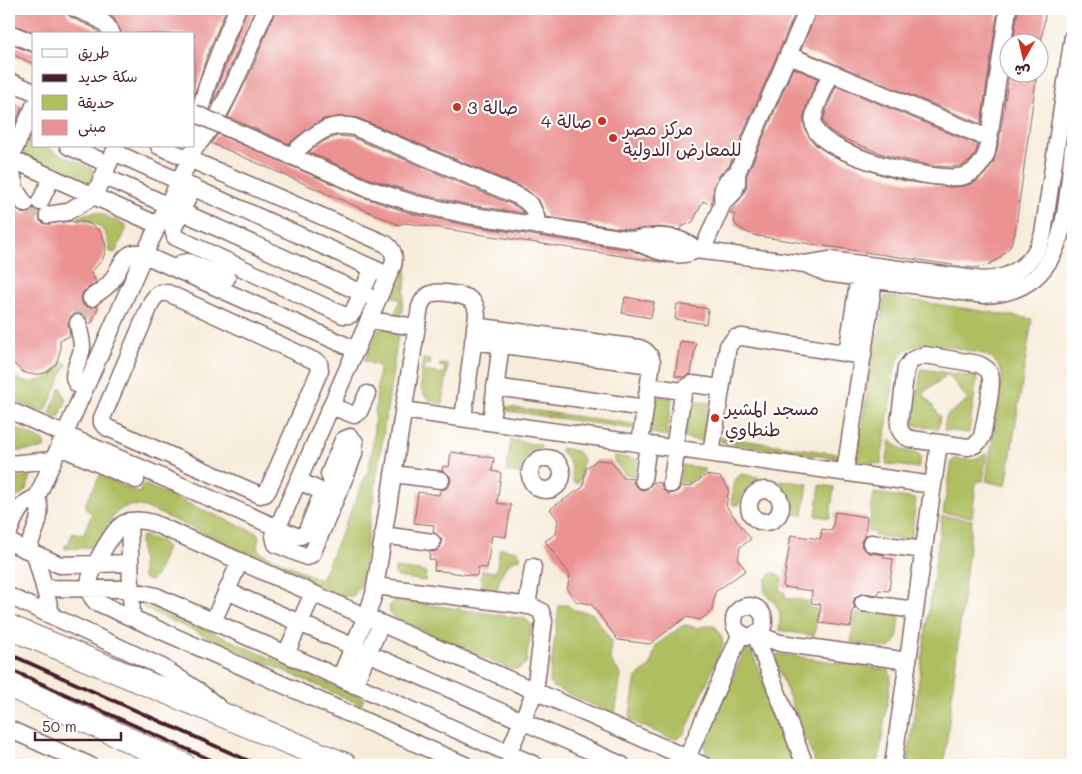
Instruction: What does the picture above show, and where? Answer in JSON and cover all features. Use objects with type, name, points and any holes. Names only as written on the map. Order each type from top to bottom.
[{"type":"highway","points":[[9,627],[345,765]]},
{"type":"highway","points":[[9,685],[183,765]]},
{"type":"street","points":[[76,9],[102,20],[111,32]]},
{"type":"street","points":[[195,139],[204,98],[237,9]]},
{"type":"street","points":[[192,154],[225,100],[266,9]]},
{"type":"street","points":[[699,251],[727,194],[737,183],[737,173],[808,9]]},
{"type":"street","points":[[831,73],[814,116],[814,129],[824,139],[861,158],[897,169],[936,176],[959,177],[971,172],[982,164],[988,152],[1008,9]]},
{"type":"street","points":[[9,32],[32,43]]},
{"type":"street","points":[[805,264],[830,260],[983,280],[1010,275],[1025,265],[1037,251],[1045,226],[1073,36]]},
{"type":"street","points":[[788,55],[990,138]]},
{"type":"street","points":[[9,81],[32,91]]},
{"type":"street","points":[[195,113],[366,188],[399,200],[450,212],[633,240],[656,237],[672,238],[689,244],[699,251],[805,264],[826,273],[984,295],[1005,292],[1025,284],[1049,262],[1058,243],[1063,224],[1073,149]]},
{"type":"street","points":[[32,115],[29,129],[9,158],[15,189],[38,207],[67,212],[94,196],[111,160]]},
{"type":"street","points":[[290,156],[314,135],[326,128],[340,125],[354,127],[526,200],[533,209],[537,226]]},
{"type":"street","points":[[74,148],[186,184],[388,275]]},
{"type":"street","points":[[167,148],[192,154],[386,244],[392,250],[394,257],[388,275],[356,350],[331,406],[278,528],[274,539],[276,544],[308,557],[312,554],[338,492],[298,482]]},
{"type":"street","points":[[9,532],[20,508],[37,496],[158,225],[174,209],[186,184],[193,148]]},
{"type":"street","points":[[9,158],[158,225]]},
{"type":"street","points":[[111,160],[174,209],[377,300]]},
{"type":"street","points":[[38,207],[52,177]]},
{"type":"street","points":[[174,209],[173,229],[175,237],[343,315],[348,316],[352,314],[373,268]]},
{"type":"street","points":[[91,298],[112,281],[126,257],[136,253],[356,350]]},
{"type":"street","points":[[176,270],[182,263],[188,262],[227,278]]},
{"type":"street","points":[[845,472],[851,437],[855,354],[867,279]]},
{"type":"street","points":[[193,305],[204,282]]},
{"type":"street","points":[[128,291],[152,301]]},
{"type":"street","points":[[347,682],[353,647],[366,617],[375,586],[421,303],[431,294],[440,292],[466,296],[472,300],[477,311],[463,418]]},
{"type":"street","points":[[164,293],[193,305],[318,361],[320,365],[320,370],[267,493],[260,495],[104,425],[102,420],[152,301],[157,295],[164,293]]},
{"type":"street","points":[[369,320],[416,328]]},
{"type":"street","points":[[78,323],[82,349],[74,377],[83,394],[106,410]]},
{"type":"street","points":[[474,334],[639,348],[648,353],[651,358],[651,365],[645,408],[643,480]]},
{"type":"street","points":[[490,422],[502,337]]},
{"type":"street","points":[[711,453],[728,346],[732,340],[738,337],[855,354]]},
{"type":"street","points":[[920,356],[982,365],[990,377],[983,434],[979,442],[974,446],[968,447],[939,443],[908,438],[902,434],[899,428],[906,368],[912,360],[920,356]]},
{"type":"street","points":[[671,484],[682,391],[685,387],[692,384],[721,388]]},
{"type":"street","points":[[648,386],[682,391]]},
{"type":"street","points":[[495,387],[645,408]]},
{"type":"street","points":[[331,406],[354,415],[359,412],[367,394]]},
{"type":"street","points":[[9,410],[59,447],[136,480]]},
{"type":"street","points":[[403,410],[933,485]]},
{"type":"street","points":[[302,413],[324,422]]},
{"type":"street","points":[[549,457],[553,431]]},
{"type":"street","points":[[123,460],[132,438]]},
{"type":"street","points":[[893,765],[939,443]]},
{"type":"street","points":[[288,445],[310,455]]},
{"type":"street","points":[[9,464],[59,447],[123,460],[296,536],[304,534],[319,501]]},
{"type":"street","points":[[768,489],[773,462]]},
{"type":"street","points":[[393,474],[441,480]]},
{"type":"street","points":[[37,496],[40,516],[31,552],[52,616]]},
{"type":"street","points":[[466,765],[96,602],[88,588],[89,581],[114,532],[129,521],[141,520],[153,523],[535,692],[685,762],[703,765]]},
{"type":"street","points":[[129,521],[132,618]]},
{"type":"street","points":[[383,535],[432,542]]},
{"type":"street","points":[[9,542],[60,565],[130,563]]},
{"type":"street","points":[[871,543],[924,550]]},
{"type":"street","points":[[213,622],[240,562]]},
{"type":"street","points":[[527,606],[533,567]]},
{"type":"street","points":[[375,586],[534,607],[540,611],[544,621],[535,692],[508,754]]},
{"type":"street","points":[[44,588],[131,590],[156,596],[535,765]]},
{"type":"street","points":[[227,591],[622,765]]},
{"type":"street","points":[[286,654],[313,593]]},
{"type":"street","points":[[9,596],[162,667],[197,690],[230,718]]},
{"type":"street","points":[[862,603],[915,610]]},
{"type":"street","points":[[347,682],[368,654],[382,624]]},
{"type":"street","points":[[752,633],[780,643],[908,661]]},
{"type":"street","points":[[685,762],[752,633]]},
{"type":"street","points":[[752,633],[805,765]]},
{"type":"street","points":[[9,729],[89,765]]},
{"type":"green space","points":[[29,141],[32,142],[32,148],[46,148],[91,168],[94,174],[87,185],[23,156]]},
{"type":"green space","points":[[97,212],[126,225],[126,230],[115,253],[110,252],[107,238],[101,228],[92,222],[78,218],[85,214]]},
{"type":"green space","points":[[404,261],[408,262],[401,318],[394,317],[400,300],[392,296]]},
{"type":"green space","points":[[885,296],[1032,319],[1006,486],[986,481],[1002,375],[999,367],[991,358],[984,354],[956,348],[930,344],[918,345],[908,349],[900,357],[895,369],[881,464],[856,461],[876,334],[879,334]]},
{"type":"green space","points":[[381,327],[399,330],[360,587],[353,596],[341,596],[150,509],[138,506],[129,506],[116,514],[106,529],[99,547],[65,549],[65,545],[68,545],[73,532],[83,535],[92,514],[86,509],[86,503],[100,475],[139,493],[143,484],[257,533],[259,537],[257,548],[261,553],[321,580],[368,471],[372,452],[379,366],[364,361]]},
{"type":"green space","points":[[423,359],[431,360],[430,365],[424,365],[423,371],[443,374],[445,367],[439,366],[440,364],[448,365],[443,404],[428,399],[421,388]]},
{"type":"green space","points":[[62,361],[67,364],[46,410],[38,411],[9,398],[9,374],[16,379],[24,381],[38,381],[52,374]]},
{"type":"green space","points":[[921,369],[977,377],[969,433],[944,430],[946,416],[968,400],[948,374],[923,393],[940,416],[938,429],[913,425]]},
{"type":"green space","points":[[61,387],[66,401],[59,417],[55,418],[51,416],[50,412]]},
{"type":"green space","points":[[655,396],[672,398],[667,436],[650,433]]},
{"type":"green space","points":[[689,400],[709,403],[704,441],[684,438]]},
{"type":"green space","points":[[501,406],[633,424],[633,429],[501,410]]},
{"type":"green space","points":[[9,425],[43,440],[45,447],[9,452]]},
{"type":"green space","points":[[721,437],[839,454],[839,459],[721,442]]},
{"type":"green space","points":[[511,440],[541,445],[540,449],[526,458],[520,474],[506,472]]},
{"type":"green space","points":[[890,440],[902,450],[919,454],[921,457],[918,468],[886,464]]},
{"type":"green space","points":[[561,448],[577,451],[583,459],[578,483],[574,483],[572,479],[571,466],[561,452]]},
{"type":"green space","points":[[987,453],[983,481],[978,481],[976,484],[972,517],[943,513],[952,461],[955,459],[973,460]]},
{"type":"green space","points":[[614,456],[638,459],[635,476],[624,474],[614,461]]},
{"type":"green space","points":[[682,465],[703,468],[705,471],[689,483],[679,482]]},
{"type":"green space","points":[[741,474],[758,477],[759,479],[746,489],[739,505],[733,505],[731,503],[735,480]]},
{"type":"green space","points":[[31,476],[26,490],[9,505],[9,477]]},
{"type":"green space","points":[[781,480],[808,484],[803,515],[791,514],[789,498]]},
{"type":"green space","points":[[820,485],[834,487],[830,518],[816,516]]},
{"type":"green space","points":[[874,493],[916,499],[911,541],[874,536],[874,532],[868,531]]},
{"type":"green space","points":[[942,516],[972,520],[944,765],[907,765]]},
{"type":"green space","points":[[145,536],[162,542],[167,548],[156,576],[151,581],[143,577],[140,541],[141,537]]},
{"type":"green space","points":[[500,548],[518,551],[521,558],[510,563],[504,570],[497,591],[480,588],[482,570],[496,572]]},
{"type":"green space","points":[[395,568],[426,572],[425,581],[398,577],[395,573]]},
{"type":"green space","points":[[772,573],[782,578],[780,591],[785,592],[785,598],[808,601],[807,607],[818,609],[814,636],[779,630],[780,613],[775,603],[764,591],[766,579]]},
{"type":"green space","points":[[397,600],[526,619],[532,625],[526,663],[519,669],[509,669],[393,617],[389,607]]},
{"type":"green space","points":[[145,603],[364,699],[361,705],[145,609],[142,606]]},
{"type":"green space","points":[[559,605],[567,605],[574,610],[592,613],[611,640],[610,659],[621,675],[615,715],[553,687],[549,683]]},
{"type":"green space","points":[[865,611],[900,615],[897,639],[892,646],[888,648],[851,642],[855,614],[864,615]]},
{"type":"green space","points":[[686,625],[698,628],[708,625],[716,627],[722,638],[723,645],[685,733],[679,738],[672,739],[629,720],[636,677],[650,667],[656,645]]},
{"type":"green space","points":[[749,649],[752,652],[795,765],[756,766],[725,763],[713,759],[706,752],[705,741],[744,652]]},
{"type":"green space","points":[[779,654],[889,670],[891,677],[878,765],[816,765],[774,658]]},
{"type":"building","points":[[9,9],[66,9],[68,15],[72,18],[92,27],[98,32],[33,32],[9,23]]},
{"type":"building","points":[[101,9],[226,9],[207,56],[195,93],[195,32],[121,32],[114,18]]},
{"type":"building","points":[[247,9],[255,9],[212,105],[220,79]]},
{"type":"building","points":[[276,9],[797,9],[729,166],[715,182],[711,205],[703,201],[693,222],[681,227],[681,230],[659,227],[633,230],[546,217],[539,200],[524,188],[358,118],[343,116],[324,119],[306,129],[289,144],[228,117],[253,67]]},
{"type":"building","points":[[818,9],[998,9],[981,124],[801,50]]},
{"type":"building","points":[[1018,9],[1046,9],[1043,32],[1015,32]]},
{"type":"building","points":[[9,44],[32,52],[32,63],[9,53]]},
{"type":"building","points":[[793,68],[818,78],[807,104],[803,120],[806,131],[816,145],[832,156],[879,174],[905,181],[950,187],[965,186],[977,181],[986,173],[994,161],[999,142],[1008,82],[1036,82],[1015,233],[1010,247],[1000,258],[988,265],[974,268],[757,236],[746,232],[738,227],[734,222],[735,215],[730,213],[743,195],[747,186],[747,175]]},
{"type":"building","points":[[836,86],[978,145],[976,152],[971,160],[962,166],[932,166],[885,155],[842,138],[829,130],[823,121]]},
{"type":"building","points":[[9,101],[22,107],[9,138]]},
{"type":"building","points":[[218,134],[362,197],[413,214],[466,225],[630,250],[667,263],[413,224],[404,223],[399,225],[211,143]]},
{"type":"building","points":[[337,136],[351,137],[515,206],[524,213],[470,205],[419,194],[370,179],[309,152],[324,141]]},
{"type":"building","points":[[9,198],[21,213],[26,214],[33,209],[39,212],[40,221],[45,224],[72,221],[90,224],[100,231],[105,242],[106,248],[103,259],[91,273],[96,282],[84,291],[81,300],[83,305],[88,307],[97,306],[98,308],[92,323],[88,323],[86,317],[81,314],[76,313],[71,316],[68,324],[70,336],[60,340],[60,352],[56,364],[47,372],[41,374],[23,372],[9,360]]},
{"type":"building","points":[[625,297],[654,302],[651,318],[622,313]]},
{"type":"building","points":[[677,304],[708,309],[706,324],[675,319]]},
{"type":"building","points":[[680,341],[696,343],[691,374],[684,377],[675,376]]},
{"type":"building","points":[[451,452],[494,458],[492,471],[501,473],[497,503],[511,505],[506,537],[492,535],[487,568],[478,567],[477,576],[434,570],[435,560],[429,559],[430,552],[440,548],[441,538],[433,532],[434,525],[414,523],[418,492],[439,495],[440,490],[449,486],[450,476],[442,470],[443,466],[449,467]]},
{"type":"building","points":[[597,460],[611,461],[623,478],[633,479],[634,484],[641,490],[647,489],[653,482],[661,483],[664,491],[669,494],[678,491],[681,486],[690,487],[706,475],[720,477],[729,489],[726,506],[751,539],[740,547],[738,560],[746,570],[715,592],[712,611],[700,620],[686,617],[650,644],[618,640],[591,604],[577,602],[567,590],[570,575],[545,541],[556,534],[558,520],[550,509],[583,487],[586,468]]},
{"type":"building","points":[[835,512],[867,517],[865,535],[861,541],[862,547],[869,553],[884,555],[884,558],[893,559],[889,591],[879,590],[878,595],[864,593],[855,597],[853,602],[855,609],[853,609],[851,627],[819,623],[821,604],[811,603],[812,591],[783,587],[791,535],[820,539],[822,529],[832,531]]},
{"type":"tunnel","points":[[25,204],[36,211],[48,215]]},
{"type":"tunnel","points":[[78,323],[83,307],[91,298]]},
{"type":"railway","points":[[9,654],[258,765]]},
{"type":"railway","points":[[9,669],[222,765]]},
{"type":"place","name":"صالة 3","points":[[457,107]]},
{"type":"place","name":"صالة 4","points":[[602,121]]},
{"type":"place","name":"مركز مصر للمعارض الدولية","points":[[613,138]]},
{"type":"place","name":"مسجد المشير طنطاوي","points":[[715,418]]}]
